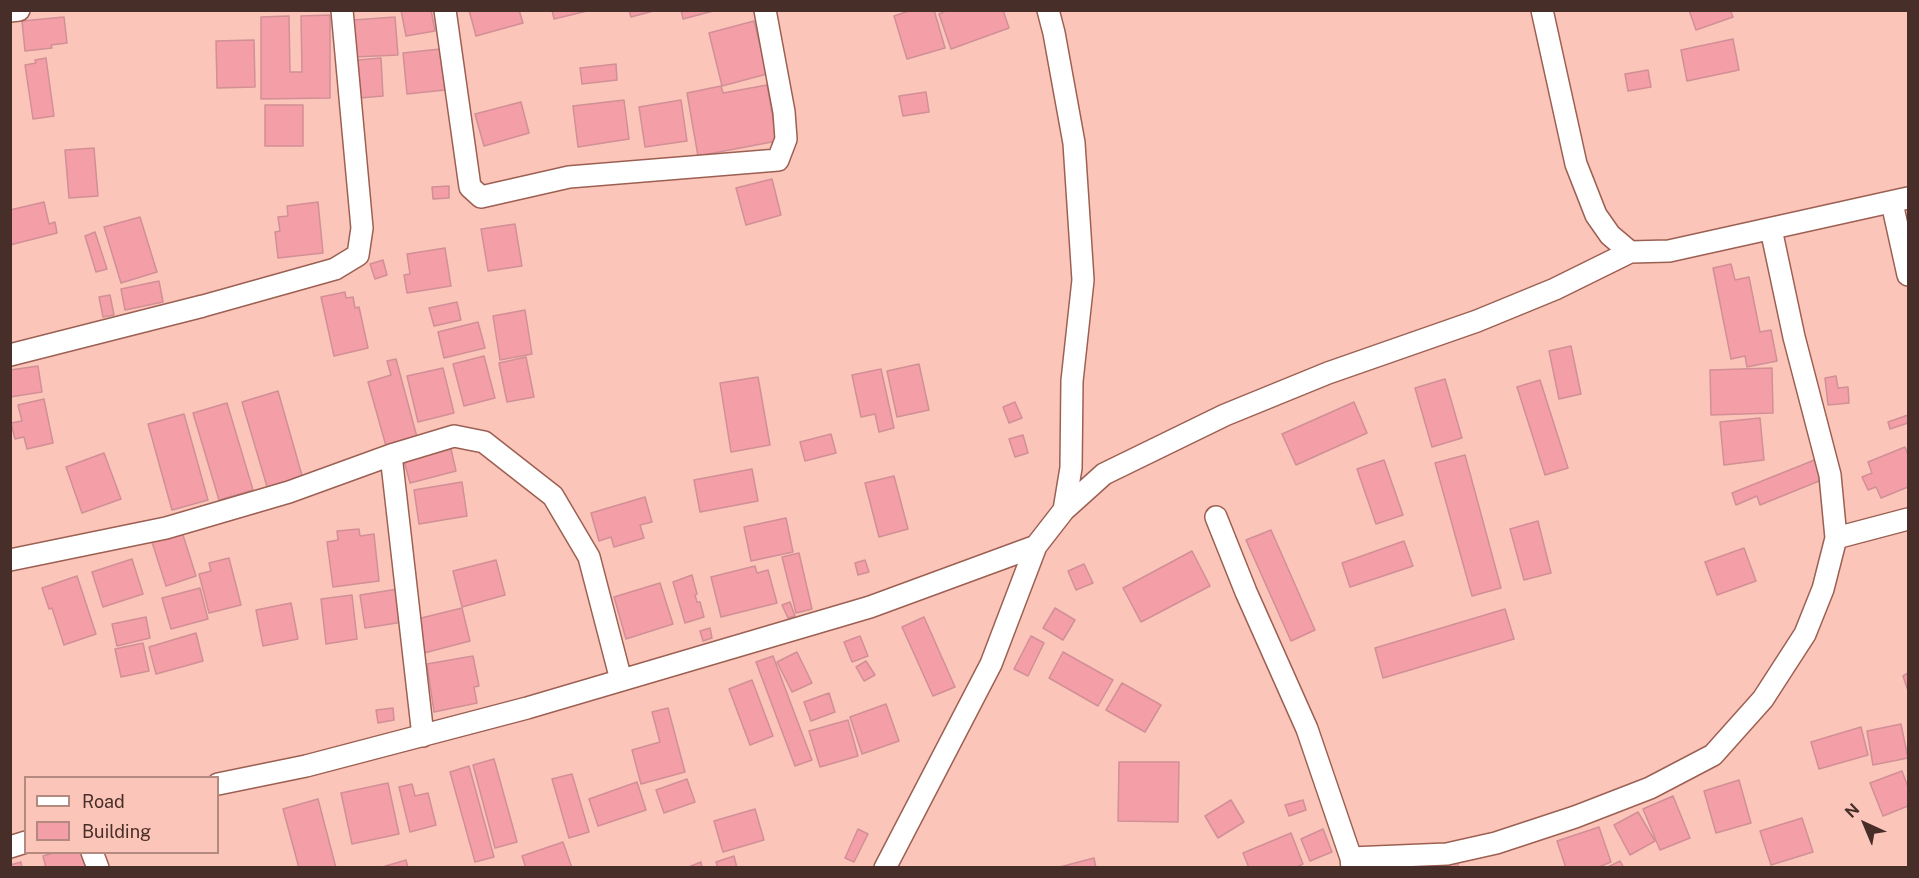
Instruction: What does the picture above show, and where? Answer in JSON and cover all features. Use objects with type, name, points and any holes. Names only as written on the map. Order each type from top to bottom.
[{"type":"street","points":[[10,11],[19,10]]},
{"type":"street","points":[[10,355],[203,306],[335,269],[358,255],[362,228],[342,10]]},
{"type":"street","points":[[445,10],[470,187],[481,197],[569,177],[778,160],[786,139],[784,112],[765,10]]},
{"type":"street","points":[[1047,10],[1054,33],[1074,143],[1083,280],[1072,381],[1071,468],[1064,510]]},
{"type":"street","points":[[1544,11],[1576,164],[1596,215],[1610,235],[1630,252]]},
{"type":"street","points":[[885,867],[991,664],[1036,546],[1064,510],[1104,474],[1226,415],[1328,373],[1486,317],[1556,289],[1630,252],[1669,251],[1900,201],[1908,275]]},
{"type":"street","points":[[1216,517],[1246,592],[1307,729],[1352,863],[1447,854],[1496,843],[1575,817],[1650,788],[1713,755],[1763,699],[1805,634],[1823,589],[1836,538],[1830,475],[1794,337],[1772,229]]},
{"type":"street","points":[[10,560],[166,528],[289,492],[391,455],[454,436],[484,442],[553,496],[589,557],[621,680]]},
{"type":"street","points":[[391,455],[423,736]]},
{"type":"street","points":[[1836,538],[1908,519]]},
{"type":"street","points":[[219,784],[306,766],[423,736],[621,680],[870,607],[1036,546]]},
{"type":"building","points":[[401,10],[431,10],[435,31],[406,36]]},
{"type":"building","points":[[469,10],[519,10],[523,23],[476,36]]},
{"type":"building","points":[[552,10],[587,10],[587,11],[554,19]]},
{"type":"building","points":[[629,10],[657,10],[631,17]]},
{"type":"building","points":[[681,10],[717,10],[683,19]]},
{"type":"building","points":[[912,10],[934,10],[945,48],[907,59],[894,16]]},
{"type":"building","points":[[948,10],[1003,10],[1009,28],[951,49],[939,14]]},
{"type":"building","points":[[1689,10],[1730,10],[1733,17],[1696,30]]},
{"type":"building","points":[[330,15],[330,98],[261,99],[261,17],[289,16],[290,72],[302,72],[301,16]]},
{"type":"building","points":[[64,17],[67,43],[51,45],[52,48],[25,51],[22,21]]},
{"type":"building","points":[[395,17],[398,55],[355,57],[353,20]]},
{"type":"building","points":[[754,21],[767,74],[722,86],[709,33]]},
{"type":"building","points":[[1733,39],[1739,70],[1687,81],[1681,50]]},
{"type":"building","points":[[254,40],[255,87],[217,88],[216,41]]},
{"type":"building","points":[[440,49],[445,90],[407,94],[403,53]]},
{"type":"building","points":[[46,58],[54,116],[33,119],[25,65]]},
{"type":"building","points":[[381,58],[383,96],[360,98],[358,60]]},
{"type":"building","points":[[616,64],[617,80],[582,84],[580,68]]},
{"type":"building","points":[[1648,70],[1651,87],[1628,91],[1625,74]]},
{"type":"building","points":[[767,85],[777,141],[698,156],[687,93],[721,86],[723,93]]},
{"type":"building","points":[[926,92],[929,112],[903,116],[899,96]]},
{"type":"building","points":[[624,100],[629,139],[578,147],[573,106]]},
{"type":"building","points":[[681,100],[687,141],[645,147],[639,107]]},
{"type":"building","points":[[521,102],[529,133],[484,146],[475,114]]},
{"type":"building","points":[[265,105],[303,105],[303,146],[265,146]]},
{"type":"building","points":[[94,148],[98,196],[69,198],[65,150]]},
{"type":"building","points":[[772,179],[781,215],[746,225],[736,188]]},
{"type":"building","points":[[449,186],[449,198],[433,199],[432,187]]},
{"type":"building","points":[[44,202],[49,224],[55,222],[57,233],[10,245],[10,210]]},
{"type":"building","points":[[318,202],[323,253],[278,258],[275,232],[280,231],[278,217],[288,216],[287,206]]},
{"type":"building","points":[[140,217],[157,272],[121,283],[104,227]]},
{"type":"building","points":[[515,224],[522,266],[488,271],[481,229]]},
{"type":"building","points":[[95,232],[107,269],[96,272],[85,236]]},
{"type":"building","points":[[445,248],[451,286],[407,293],[404,275],[410,274],[407,254]]},
{"type":"building","points":[[383,260],[387,275],[375,279],[370,264]]},
{"type":"building","points":[[1731,264],[1735,280],[1749,277],[1760,332],[1771,330],[1777,361],[1747,367],[1745,356],[1731,359],[1713,268]]},
{"type":"building","points":[[159,281],[163,302],[125,310],[121,289]]},
{"type":"building","points":[[345,292],[346,298],[353,297],[355,308],[359,307],[368,348],[334,356],[321,297]]},
{"type":"building","points":[[110,295],[114,315],[103,317],[99,297]]},
{"type":"building","points":[[457,302],[461,320],[434,326],[429,308]]},
{"type":"building","points":[[525,310],[532,354],[500,360],[493,316]]},
{"type":"building","points":[[478,322],[485,348],[444,358],[438,332]]},
{"type":"building","points":[[1571,346],[1581,394],[1559,399],[1549,351]]},
{"type":"building","points":[[484,356],[495,398],[464,406],[453,364]]},
{"type":"building","points":[[526,357],[534,397],[507,402],[499,363]]},
{"type":"building","points":[[396,359],[417,437],[386,446],[368,382],[391,375],[387,361]]},
{"type":"building","points":[[919,364],[929,410],[897,417],[887,371]]},
{"type":"building","points":[[38,366],[42,392],[10,397],[10,370]]},
{"type":"building","points":[[443,368],[454,413],[418,422],[407,376]]},
{"type":"building","points":[[1772,368],[1773,413],[1711,415],[1710,370]]},
{"type":"building","points":[[881,369],[894,428],[879,432],[875,414],[861,417],[852,375]]},
{"type":"building","points":[[1836,376],[1838,388],[1848,387],[1849,403],[1828,405],[1825,378]]},
{"type":"building","points":[[758,377],[770,445],[731,452],[720,383]]},
{"type":"building","points":[[1445,379],[1462,438],[1432,447],[1415,388]]},
{"type":"building","points":[[1540,380],[1568,468],[1545,475],[1517,387]]},
{"type":"building","points":[[278,391],[303,479],[268,490],[242,402]]},
{"type":"building","points":[[44,399],[53,443],[27,449],[24,437],[15,439],[11,423],[22,421],[18,405]]},
{"type":"building","points":[[1015,402],[1022,418],[1009,423],[1003,407]]},
{"type":"building","points":[[1354,402],[1367,433],[1296,465],[1282,434]]},
{"type":"building","points":[[227,403],[253,490],[219,500],[193,413]]},
{"type":"building","points":[[184,414],[208,500],[172,510],[148,424]]},
{"type":"building","points":[[1908,415],[1908,423],[1890,429],[1888,422]]},
{"type":"building","points":[[1760,418],[1764,460],[1724,465],[1720,422]]},
{"type":"building","points":[[831,434],[836,453],[805,461],[800,442]]},
{"type":"building","points":[[1023,435],[1028,453],[1015,457],[1009,439]]},
{"type":"building","points":[[1905,447],[1908,455],[1908,487],[1881,498],[1876,487],[1868,490],[1862,477],[1872,473],[1868,462]]},
{"type":"building","points":[[451,449],[456,471],[410,483],[404,461]]},
{"type":"building","points":[[104,453],[121,499],[82,513],[66,467]]},
{"type":"building","points":[[1465,455],[1501,588],[1472,596],[1435,463]]},
{"type":"building","points":[[1817,459],[1824,479],[1760,505],[1757,496],[1736,505],[1732,493]]},
{"type":"building","points":[[1384,460],[1403,515],[1376,524],[1357,469]]},
{"type":"building","points":[[752,469],[758,501],[700,512],[694,480]]},
{"type":"building","points":[[894,476],[908,529],[879,537],[865,483]]},
{"type":"building","points":[[462,482],[467,516],[419,524],[414,490]]},
{"type":"building","points":[[645,497],[652,522],[640,525],[644,538],[614,547],[611,537],[599,541],[591,513]]},
{"type":"building","points":[[786,518],[793,552],[751,561],[744,527]]},
{"type":"building","points":[[1538,521],[1551,573],[1524,580],[1510,529]]},
{"type":"building","points":[[359,529],[360,536],[374,534],[379,581],[333,587],[327,542],[338,540],[337,531]]},
{"type":"building","points":[[1271,530],[1315,630],[1291,641],[1246,540]]},
{"type":"building","points":[[182,532],[196,576],[166,586],[152,542]]},
{"type":"building","points":[[1404,541],[1413,566],[1350,587],[1342,563]]},
{"type":"building","points":[[1744,548],[1756,581],[1717,595],[1705,562]]},
{"type":"building","points":[[1192,551],[1210,586],[1141,622],[1123,588]]},
{"type":"building","points":[[799,553],[812,609],[796,613],[782,557]]},
{"type":"building","points":[[229,558],[241,605],[209,613],[199,574],[211,571],[209,563]]},
{"type":"building","points":[[132,559],[143,594],[103,607],[92,572]]},
{"type":"building","points":[[496,560],[505,595],[462,607],[453,571]]},
{"type":"building","points":[[865,560],[869,572],[858,575],[855,563]]},
{"type":"building","points":[[1084,564],[1093,583],[1076,590],[1068,571]]},
{"type":"building","points":[[755,566],[757,573],[768,570],[777,603],[721,617],[711,577]]},
{"type":"building","points":[[692,575],[697,602],[700,602],[704,617],[685,623],[673,582]]},
{"type":"building","points":[[77,576],[96,634],[64,645],[52,608],[49,609],[42,588]]},
{"type":"building","points":[[660,583],[673,624],[626,639],[614,597]]},
{"type":"building","points":[[200,588],[208,619],[171,629],[162,598]]},
{"type":"building","points":[[398,589],[403,622],[365,628],[360,595]]},
{"type":"building","points":[[352,595],[357,639],[326,644],[321,599]]},
{"type":"building","points":[[790,602],[795,616],[788,618],[782,605]]},
{"type":"building","points":[[291,603],[298,639],[263,646],[256,610]]},
{"type":"building","points":[[462,608],[470,641],[424,653],[417,619]]},
{"type":"building","points":[[1055,608],[1075,620],[1063,640],[1043,628]]},
{"type":"building","points":[[1505,609],[1514,639],[1383,678],[1375,648]]},
{"type":"building","points":[[146,617],[150,638],[117,646],[112,624]]},
{"type":"building","points":[[924,617],[955,687],[933,696],[902,627]]},
{"type":"building","points":[[710,628],[712,638],[703,641],[700,631]]},
{"type":"building","points":[[196,633],[203,661],[156,674],[149,647]]},
{"type":"building","points":[[860,636],[868,656],[852,662],[844,642]]},
{"type":"building","points":[[1031,636],[1044,643],[1028,676],[1014,669]]},
{"type":"building","points":[[143,643],[149,671],[121,677],[115,649]]},
{"type":"building","points":[[797,652],[812,683],[792,692],[777,662]]},
{"type":"building","points":[[1063,652],[1113,680],[1098,706],[1049,678]]},
{"type":"building","points":[[473,656],[479,686],[474,687],[477,703],[434,712],[427,664]]},
{"type":"building","points":[[773,656],[812,760],[795,766],[756,662]]},
{"type":"building","points":[[866,661],[875,675],[864,681],[856,667]]},
{"type":"building","points":[[1908,673],[1908,691],[1903,676]]},
{"type":"building","points":[[752,680],[773,736],[750,745],[729,689]]},
{"type":"building","points":[[1122,683],[1161,705],[1145,732],[1106,710]]},
{"type":"building","points":[[829,693],[835,712],[811,721],[804,702]]},
{"type":"building","points":[[886,704],[899,741],[862,754],[850,717]]},
{"type":"building","points":[[393,708],[394,720],[378,723],[376,710]]},
{"type":"building","points":[[668,708],[685,772],[641,784],[632,750],[660,742],[652,712]]},
{"type":"building","points":[[848,720],[858,756],[820,767],[809,731]]},
{"type":"building","points":[[1901,724],[1908,758],[1873,765],[1867,731]]},
{"type":"building","points":[[1861,727],[1868,755],[1819,769],[1811,742]]},
{"type":"building","points":[[494,759],[517,842],[495,848],[473,765]]},
{"type":"building","points":[[1119,762],[1179,762],[1178,822],[1118,821]]},
{"type":"building","points":[[469,766],[494,857],[475,862],[450,772]]},
{"type":"building","points":[[1902,771],[1908,787],[1908,806],[1883,816],[1870,783]]},
{"type":"building","points":[[572,774],[589,832],[569,838],[552,779]]},
{"type":"building","points":[[687,779],[695,802],[664,813],[656,790]]},
{"type":"building","points":[[1739,780],[1751,823],[1716,833],[1704,791]]},
{"type":"building","points":[[637,782],[646,810],[598,826],[589,799]]},
{"type":"building","points":[[388,783],[399,834],[352,844],[341,793]]},
{"type":"building","points":[[412,784],[415,796],[428,793],[436,825],[410,832],[399,787]]},
{"type":"building","points":[[1673,796],[1690,838],[1660,850],[1643,809]]},
{"type":"building","points":[[318,799],[336,868],[299,868],[283,809]]},
{"type":"building","points":[[1231,800],[1244,822],[1218,838],[1205,816]]},
{"type":"building","points":[[1303,800],[1306,810],[1289,816],[1285,805]]},
{"type":"building","points":[[755,809],[764,840],[723,852],[714,821]]},
{"type":"building","points":[[1638,812],[1655,841],[1630,855],[1614,825]]},
{"type":"building","points":[[1802,818],[1813,852],[1771,865],[1760,831]]},
{"type":"building","points":[[1599,827],[1611,862],[1596,868],[1566,868],[1557,841]]},
{"type":"building","points":[[858,829],[868,834],[854,862],[845,858]]},
{"type":"building","points":[[1323,829],[1332,852],[1310,861],[1301,839]]},
{"type":"building","points":[[1291,833],[1303,864],[1295,868],[1249,868],[1243,853]]},
{"type":"building","points":[[563,842],[572,868],[526,868],[522,856]]},
{"type":"building","points":[[83,854],[86,868],[46,868],[43,856]]},
{"type":"building","points":[[734,856],[737,868],[718,868],[716,862]]},
{"type":"building","points":[[1094,858],[1096,868],[1056,868]]},
{"type":"building","points":[[406,860],[408,868],[379,868]]},
{"type":"building","points":[[1620,861],[1624,868],[1606,868]]},
{"type":"building","points":[[21,862],[22,868],[10,868],[10,865]]},
{"type":"building","points":[[701,862],[702,868],[686,868]]},
{"type":"building","points":[[1458,863],[1458,868],[1413,868],[1413,866]]}]
